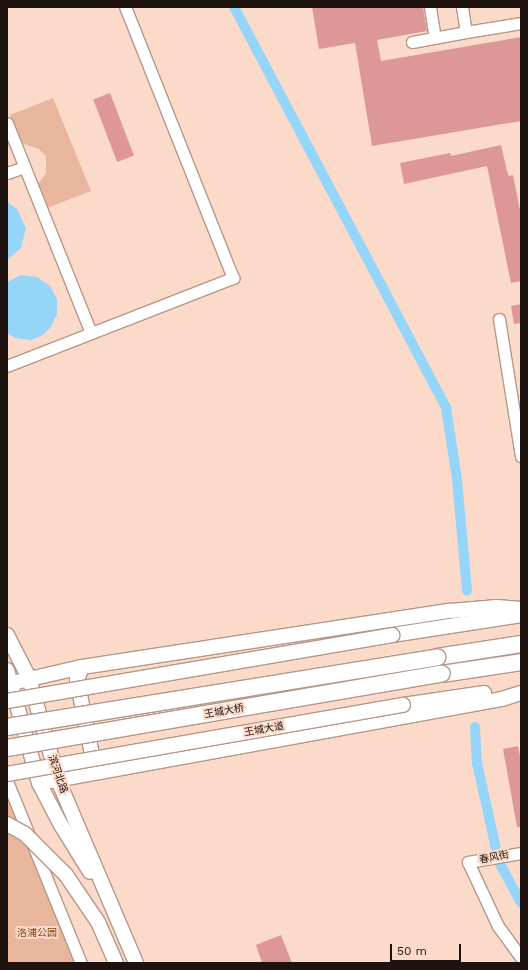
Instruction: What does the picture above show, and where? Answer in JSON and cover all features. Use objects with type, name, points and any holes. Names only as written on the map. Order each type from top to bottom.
[{"type":"highway","name":"王城大桥","points":[[7,727],[521,644]]},
{"type":"highway","points":[[442,674],[521,662]]},
{"type":"highway","name":"王城大桥","points":[[7,748],[442,674]]},
{"type":"main road","points":[[10,677],[29,678],[82,667],[450,611],[497,607],[521,609]]},
{"type":"main road","points":[[7,701],[392,635],[521,615]]},
{"type":"main road","name":"滨河北路","points":[[7,635],[29,678],[58,780],[136,963]]},
{"type":"main road","points":[[442,674],[521,666]]},
{"type":"main road","points":[[82,667],[76,680],[94,764],[100,772]]},
{"type":"main road","name":"滨河北路","points":[[10,677],[39,783],[61,825],[115,912]]},
{"type":"main road","name":"王城大道","points":[[7,774],[521,687]]},
{"type":"main road","points":[[39,783],[502,699],[521,693]]},
{"type":"main road","points":[[7,824],[25,834],[66,875],[98,922],[116,963]]},
{"type":"street","points":[[7,366],[234,278],[125,7]]},
{"type":"street","points":[[430,7],[435,38]]},
{"type":"street","points":[[462,7],[466,32]]},
{"type":"street","points":[[412,42],[521,24]]},
{"type":"street","points":[[7,123],[91,333]]},
{"type":"street","points":[[7,173],[24,167]]},
{"type":"street","points":[[499,319],[521,456]]},
{"type":"street","points":[[7,780],[81,963]]},
{"type":"street","name":"春风街","points":[[521,853],[468,862],[498,926],[521,958]]},
{"type":"green space","points":[[53,98],[91,191],[47,208],[38,184],[46,173],[46,156],[39,149],[21,143],[10,115]]},
{"type":"green space","name":"洛浦公园","points":[[7,780],[81,963],[7,963]]},
{"type":"water","points":[[7,202],[17,209],[26,228],[21,248],[7,260]]},
{"type":"water","points":[[21,275],[37,277],[50,286],[57,299],[57,314],[51,327],[43,335],[31,340],[15,338],[7,333],[7,282]]},
{"type":"building","points":[[312,7],[423,7],[427,31],[377,40],[381,61],[521,37],[521,121],[372,146],[355,43],[319,49]]},
{"type":"building","points":[[110,93],[134,156],[117,162],[93,99]]},
{"type":"building","points":[[501,145],[509,176],[513,175],[521,215],[521,281],[511,283],[487,166],[404,184],[400,163],[450,153],[451,156]]},
{"type":"building","points":[[521,304],[521,323],[514,324],[511,306]]},
{"type":"building","points":[[518,746],[521,762],[521,827],[517,827],[503,749]]},
{"type":"building","points":[[281,935],[292,963],[262,963],[256,945]]},
{"type":"waterway","points":[[234,7],[446,408],[457,479],[467,591]]},
{"type":"waterway","points":[[475,727],[477,763],[496,849]]},
{"type":"waterway","points":[[500,864],[521,903]]}]
